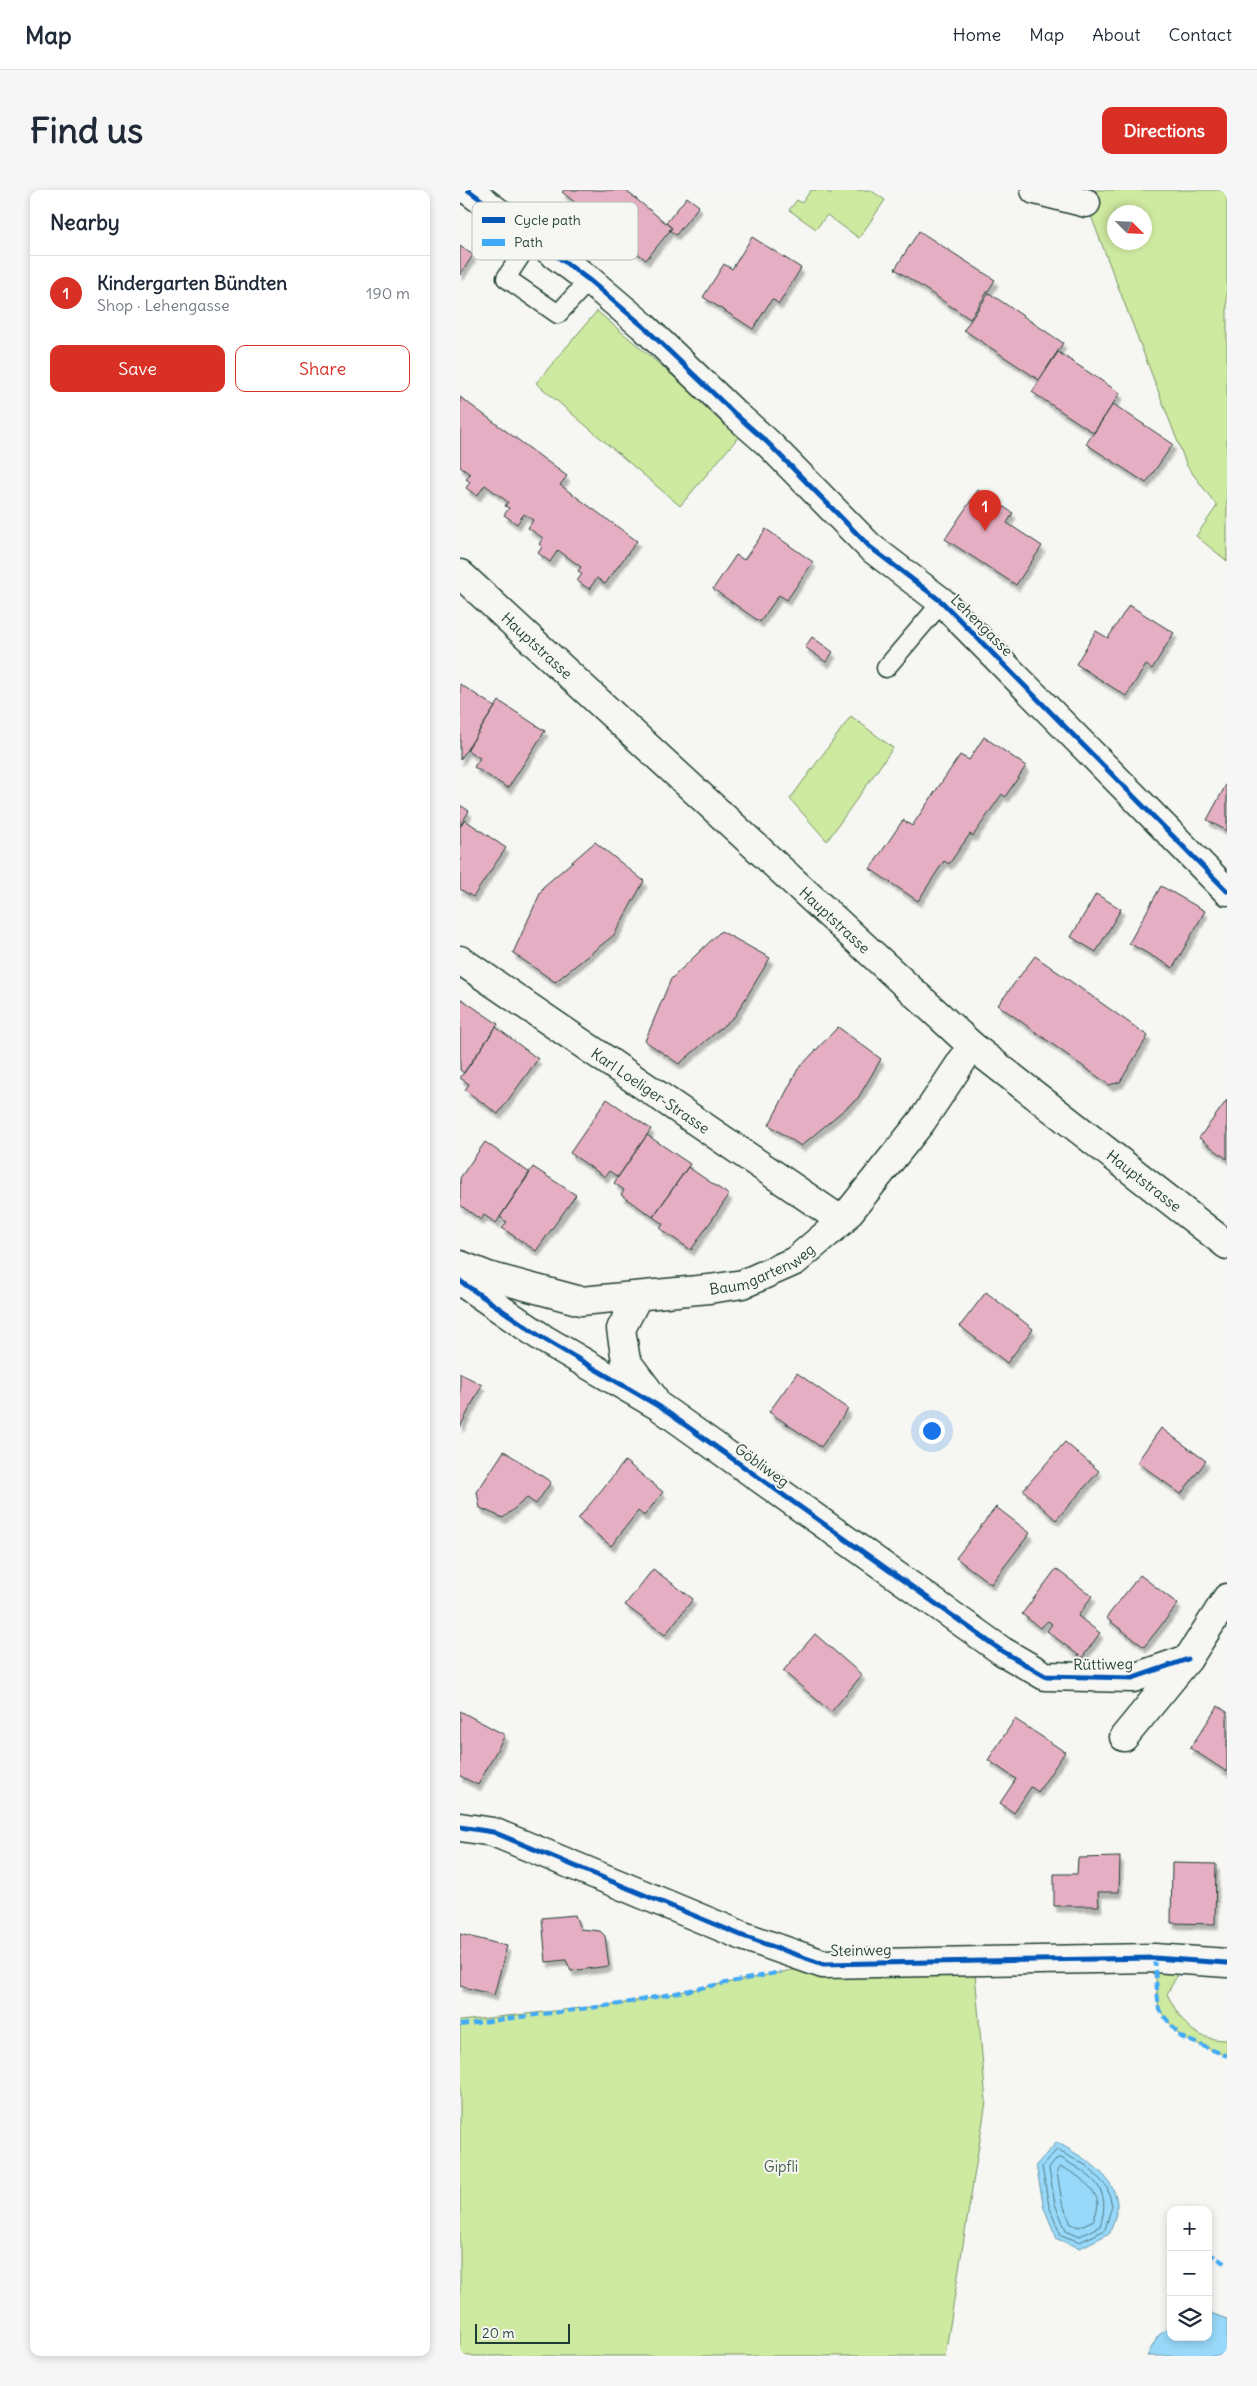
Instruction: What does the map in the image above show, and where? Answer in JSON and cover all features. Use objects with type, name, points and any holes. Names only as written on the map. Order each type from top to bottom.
[{"type":"street","name":"Lehengasse","points":[[468,190],[485,202]]},
{"type":"street","points":[[1035,190],[1086,203]]},
{"type":"street","name":"Lehengasse","points":[[563,260],[643,326],[768,443],[870,548],[942,602],[1227,892]]},
{"type":"street","name":"Hauptstrasse","points":[[460,574],[972,1046],[1227,1244]]},
{"type":"street","name":"Karl Loeliger-Strasse","points":[[460,960],[842,1220]]},
{"type":"street","name":"Baumgartenweg","points":[[460,1265],[488,1276],[582,1301],[743,1284],[795,1260],[842,1220],[922,1121],[972,1046]]},
{"type":"street","name":"Göbliweg","points":[[460,1281],[544,1339],[660,1407],[1002,1651],[1045,1676]]},
{"type":"street","name":"Göbliweg","points":[[638,1296],[621,1329],[626,1361],[660,1407]]},
{"type":"street","points":[[1124,1737],[1188,1659],[1227,1598]]},
{"type":"street","name":"Rüttiweg","points":[[1045,1676],[1133,1678],[1188,1659]]},
{"type":"street","name":"Steinweg","points":[[460,1827],[493,1832],[743,1936],[823,1964],[1154,1958],[1227,1963]]},
{"type":"lane","points":[[518,260],[506,278],[558,314],[589,280]]},
{"type":"lane","points":[[886,668],[942,602]]},
{"type":"green space","points":[[811,190],[825,190],[830,194],[833,190],[870,190],[885,200],[859,238],[827,215],[816,229],[789,210],[797,200],[802,203]]},
{"type":"green space","points":[[1085,190],[1227,190],[1227,561],[1196,536],[1217,506],[1187,466],[1086,203]]},
{"type":"green space","points":[[597,311],[741,434],[680,506],[536,383]]},
{"type":"green space","points":[[851,716],[893,748],[827,841],[790,799]]},
{"type":"green space","points":[[1154,1958],[1185,1961],[1167,1994],[1183,2021],[1190,2028],[1205,2037],[1227,2040],[1227,2056],[1181,2037],[1159,2010]]},
{"type":"green space","name":"Gipfli","points":[[974,1961],[986,2102],[945,2356],[460,2356],[460,2021],[620,2004],[823,1964]]},
{"type":"water","points":[[1057,2142],[1095,2167],[1103,2174],[1115,2192],[1117,2207],[1110,2233],[1080,2248],[1057,2239],[1044,2208],[1036,2165]]},
{"type":"water","points":[[1212,2313],[1227,2319],[1227,2356],[1147,2356],[1158,2336],[1167,2328],[1167,2341],[1212,2341]]},
{"type":"building","points":[[564,190],[625,190],[672,228],[646,260],[638,254],[638,202],[574,202],[562,192]]},
{"type":"building","points":[[687,197],[699,206],[676,235],[669,230],[672,228],[666,223]]},
{"type":"building","points":[[919,231],[995,280],[970,319],[895,269]]},
{"type":"building","points":[[752,237],[801,268],[779,304],[772,299],[753,329],[703,297],[724,264],[732,269]]},
{"type":"building","points":[[460,246],[472,254],[472,257],[460,275]]},
{"type":"building","points":[[989,293],[1063,343],[1039,380],[964,330]]},
{"type":"building","points":[[1058,352],[1120,393],[1094,433],[1032,392]]},
{"type":"building","points":[[460,397],[567,476],[560,485],[637,541],[605,584],[597,578],[589,589],[577,581],[582,574],[578,571],[581,567],[558,550],[550,562],[538,553],[542,547],[539,544],[543,538],[528,528],[533,520],[524,514],[517,524],[504,515],[509,508],[505,506],[508,502],[485,485],[477,496],[466,488],[470,482],[466,479],[470,474],[460,467]]},
{"type":"building","points":[[1113,404],[1173,444],[1146,483],[1086,444]]},
{"type":"building","points":[[978,490],[1013,513],[1007,523],[1042,546],[1016,585],[945,539]]},
{"type":"building","points":[[766,529],[813,562],[787,600],[779,595],[760,622],[713,589],[736,555],[744,560]]},
{"type":"building","points":[[1129,605],[1174,633],[1152,669],[1146,665],[1126,696],[1076,664],[1096,631],[1108,638]]},
{"type":"building","points":[[812,637],[833,652],[826,662],[805,647]]},
{"type":"building","points":[[460,684],[495,707],[460,760]]},
{"type":"building","points":[[499,701],[545,731],[508,788],[474,767],[480,758],[467,750]]},
{"type":"building","points":[[984,737],[1026,766],[1005,797],[1002,794],[973,836],[970,834],[949,864],[944,861],[918,901],[870,869],[903,820],[912,826],[960,755],[969,760]]},
{"type":"building","points":[[1227,783],[1227,831],[1207,820]]},
{"type":"building","points":[[460,805],[469,811],[460,826]]},
{"type":"building","points":[[465,820],[506,848],[473,897],[460,889],[460,827]]},
{"type":"building","points":[[595,842],[644,881],[614,935],[555,982],[513,953],[543,887]]},
{"type":"building","points":[[1161,886],[1205,911],[1173,968],[1129,943]]},
{"type":"building","points":[[1096,894],[1121,909],[1096,952],[1071,937]]},
{"type":"building","points":[[721,931],[770,958],[735,1016],[679,1064],[645,1041],[671,979]]},
{"type":"building","points":[[1035,956],[1148,1036],[1120,1082],[1109,1085],[998,1005]]},
{"type":"building","points":[[460,998],[498,1024],[464,1073],[460,1070]]},
{"type":"building","points":[[496,1027],[538,1059],[498,1114],[465,1090],[469,1084],[460,1078]]},
{"type":"building","points":[[838,1027],[881,1059],[858,1098],[801,1146],[769,1125],[798,1069]]},
{"type":"building","points":[[607,1099],[651,1129],[618,1177],[609,1171],[605,1177],[570,1153]]},
{"type":"building","points":[[1227,1100],[1227,1159],[1199,1138]]},
{"type":"building","points":[[647,1135],[690,1164],[653,1217],[621,1195],[624,1190],[614,1183]]},
{"type":"building","points":[[485,1142],[530,1173],[496,1223],[484,1215],[481,1220],[460,1205],[460,1178]]},
{"type":"building","points":[[533,1167],[576,1195],[536,1251],[502,1228],[507,1222],[500,1217]]},
{"type":"building","points":[[688,1167],[729,1195],[691,1250],[660,1229],[663,1224],[653,1217]]},
{"type":"building","points":[[986,1292],[1033,1329],[1007,1363],[960,1326]]},
{"type":"building","points":[[460,1373],[482,1385],[460,1427]]},
{"type":"building","points":[[797,1373],[848,1409],[821,1447],[769,1412]]},
{"type":"building","points":[[1161,1428],[1206,1461],[1181,1494],[1137,1462]]},
{"type":"building","points":[[1065,1442],[1099,1471],[1056,1520],[1023,1490]]},
{"type":"building","points":[[504,1451],[551,1482],[536,1504],[527,1498],[503,1518],[480,1508],[477,1492]]},
{"type":"building","points":[[625,1461],[663,1492],[644,1516],[638,1511],[611,1546],[578,1519]]},
{"type":"building","points":[[996,1507],[1030,1533],[991,1584],[956,1558]]},
{"type":"building","points":[[653,1569],[693,1599],[665,1635],[625,1605]]},
{"type":"building","points":[[1056,1569],[1092,1596],[1078,1616],[1100,1633],[1082,1658],[1047,1631],[1052,1624],[1048,1621],[1040,1628],[1022,1614]]},
{"type":"building","points":[[1140,1575],[1178,1604],[1144,1647],[1106,1618]]},
{"type":"building","points":[[815,1634],[862,1675],[831,1712],[783,1671]]},
{"type":"building","points":[[1218,1706],[1227,1712],[1227,1772],[1190,1748]]},
{"type":"building","points":[[460,1711],[505,1735],[478,1785],[460,1776]]},
{"type":"building","points":[[1015,1719],[1065,1752],[1038,1792],[1031,1787],[1014,1813],[1000,1803],[1016,1779],[988,1760]]},
{"type":"building","points":[[1120,1857],[1119,1892],[1098,1892],[1099,1906],[1054,1906],[1054,1874],[1077,1874],[1078,1858]]},
{"type":"building","points":[[1172,1863],[1216,1864],[1215,1924],[1171,1923]]},
{"type":"building","points":[[575,1915],[580,1929],[600,1931],[605,1936],[609,1966],[571,1971],[566,1960],[546,1962],[542,1918]]},
{"type":"building","points":[[460,1934],[507,1946],[494,1995],[460,1986]]},
{"type":"marked path","points":[[1154,1958],[1159,2010],[1181,2037],[1227,2056]]},
{"type":"marked path","points":[[460,2025],[620,2004],[781,1972]]},
{"type":"marked path","points":[[1212,2255],[1227,2264]]},
{"type":"cycle path","points":[[468,190],[484,202]]},
{"type":"cycle path","points":[[562,260],[589,280],[643,326],[768,443],[870,547],[942,602],[1227,891]]},
{"type":"cycle path","points":[[460,1281],[544,1339],[660,1407],[1002,1651],[1045,1676],[1133,1678],[1188,1659]]},
{"type":"cycle path","points":[[460,1827],[493,1832],[743,1936],[823,1964],[1154,1958],[1227,1963]]},
{"type":"place","name":"Kindergarten Bündten","points":[[985,531]]}]
